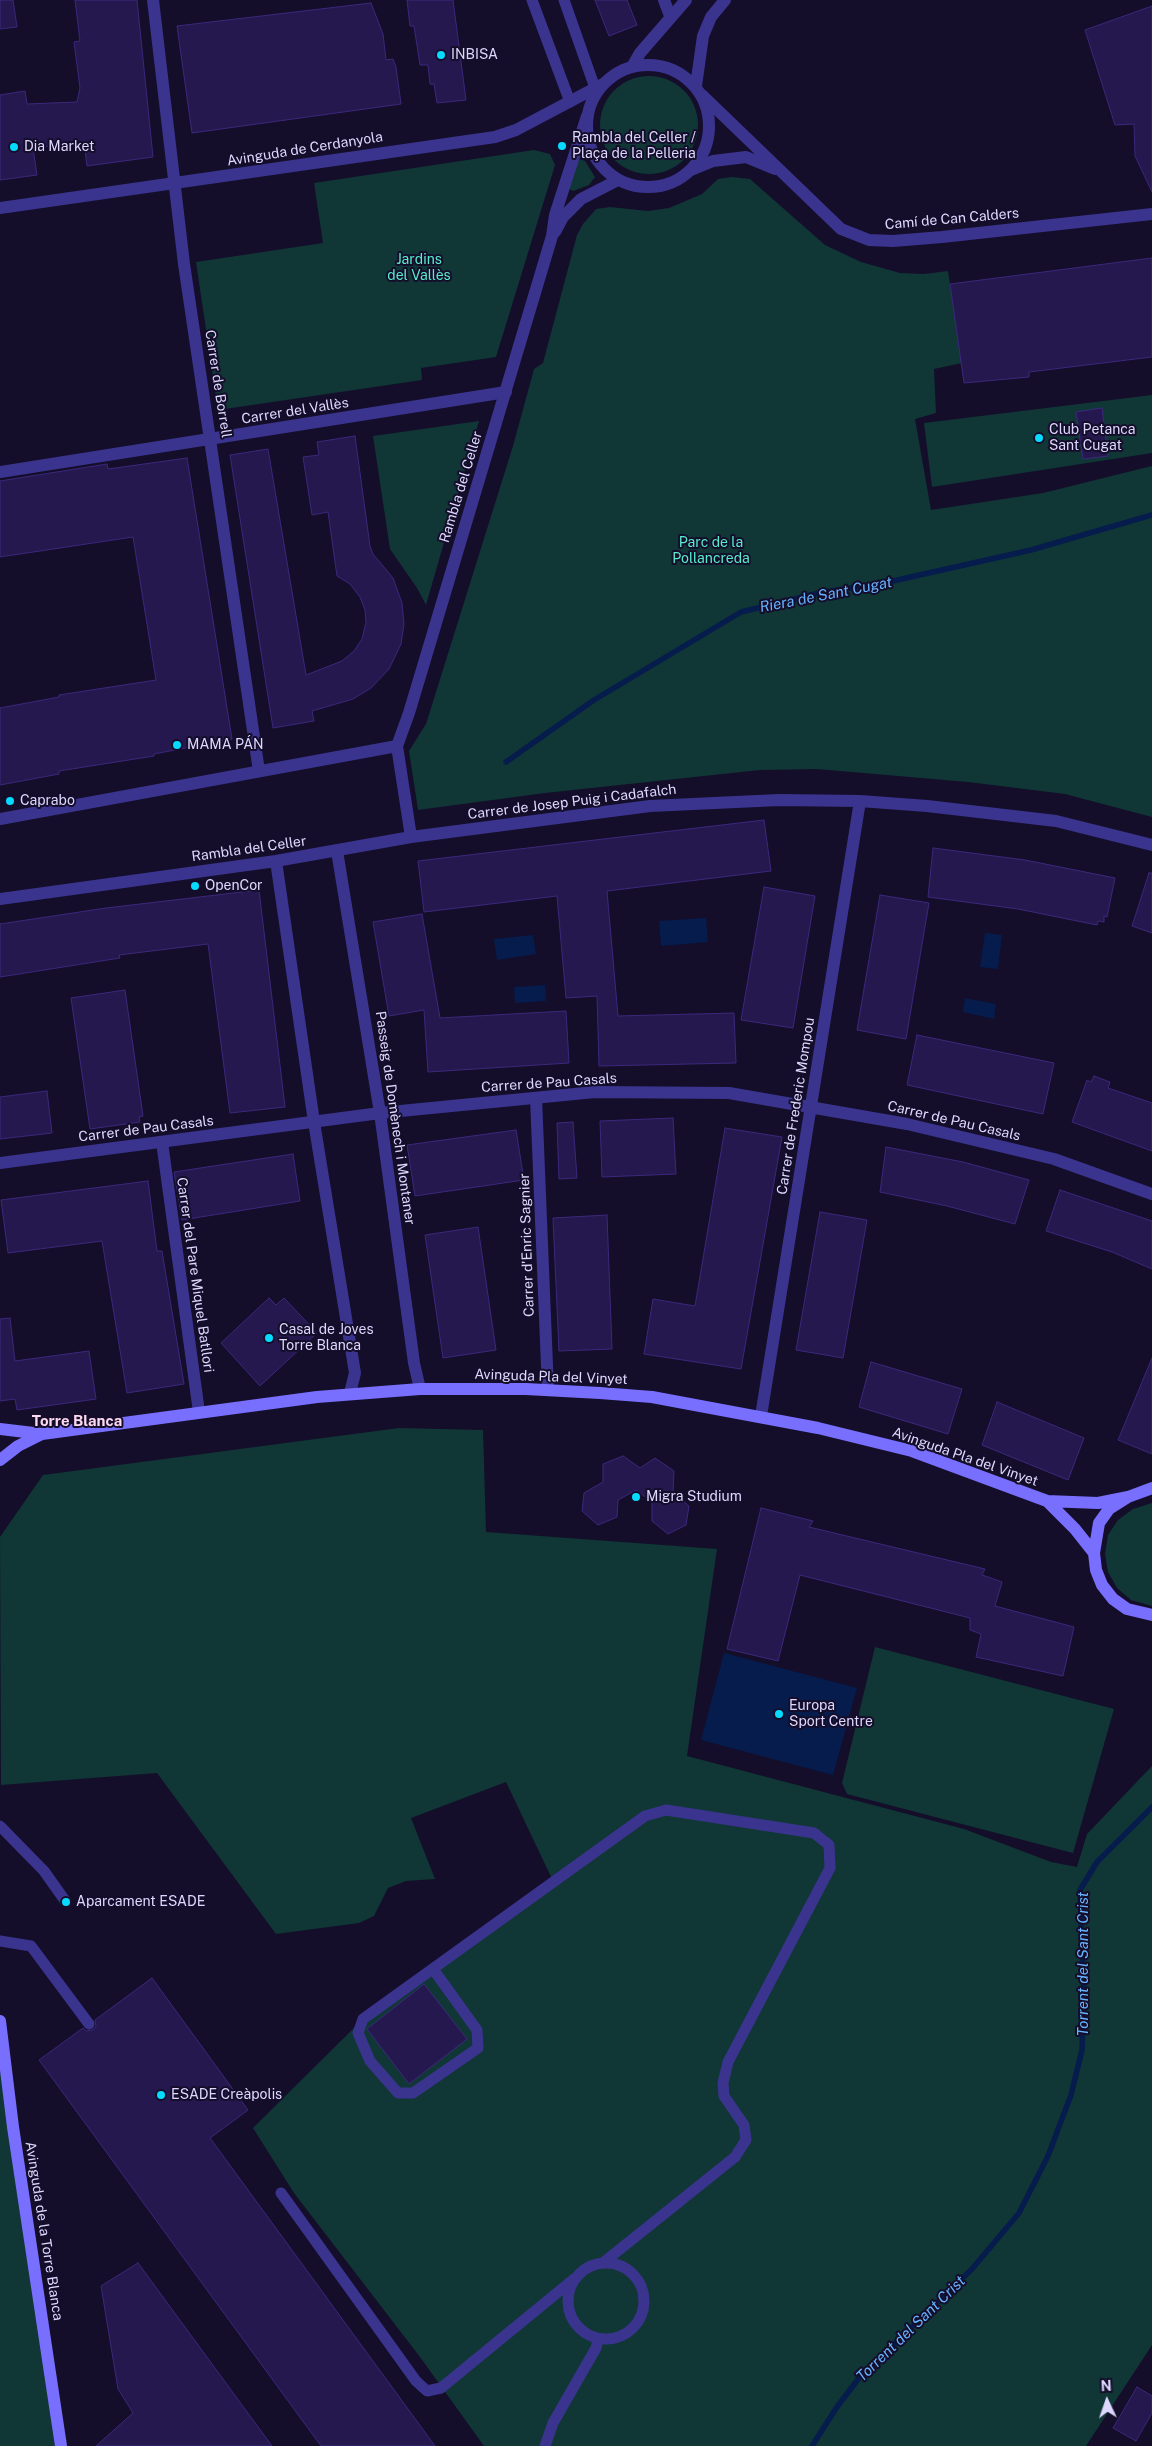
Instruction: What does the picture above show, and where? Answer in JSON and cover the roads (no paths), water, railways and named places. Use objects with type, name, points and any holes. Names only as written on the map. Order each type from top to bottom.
[{"type":"main road","name":"Avinguda Pla del Vinyet","points":[[0,1429],[42,1434],[199,1412],[350,1394],[420,1389],[548,1390],[652,1397],[761,1416],[912,1451],[1047,1501],[1098,1504],[1128,1497]]},
{"type":"main road","name":"Avinguda Pla del Vinyet","points":[[0,1460],[18,1446],[42,1434]]},
{"type":"main road","points":[[1152,1488],[1128,1497],[1104,1515],[1099,1523],[1094,1553],[1099,1578],[1113,1599],[1127,1609],[1144,1615],[1152,1615]]},
{"type":"main road","name":"Avinguda Pla del Vinyet","points":[[1047,1501],[1075,1528],[1094,1553]]},
{"type":"main road","name":"Avinguda de la Torre Blanca","points":[[0,2021],[13,2127],[61,2446]]},
{"type":"street","name":"Carrer de Borrell","points":[[153,0],[174,184],[259,771]]},
{"type":"street","points":[[664,0],[670,16]]},
{"type":"street","points":[[632,67],[640,52],[686,0]]},
{"type":"street","points":[[699,91],[673,70],[660,66],[632,67],[617,73],[599,86],[587,116],[587,135],[592,153],[604,168],[618,180],[637,186],[657,187],[675,181],[691,170],[703,153],[709,134],[708,114],[699,91],[703,36],[711,17],[725,0]]},
{"type":"street","name":"Avinguda de Cerdanyola","points":[[0,208],[174,184],[321,160],[494,137],[516,130],[599,86]]},
{"type":"street","name":"Camí de Can Calders","points":[[699,91],[841,230],[870,240],[893,241],[942,237],[1152,214]]},
{"type":"street","name":"Rambla del Celler","points":[[0,899],[276,861],[411,837],[397,746],[409,713],[506,392],[552,236],[555,214],[587,116]]},
{"type":"street","name":"Camí de Can Calders","points":[[691,170],[713,161],[746,158],[780,171]]},
{"type":"street","name":"Rambla del Celler","points":[[552,236],[563,217],[581,199],[618,180]]},
{"type":"street","name":"Carrer del Vallès","points":[[0,472],[506,392]]},
{"type":"street","points":[[0,819],[397,746]]},
{"type":"street","name":"Carrer de Josep Puig i Cadafalch","points":[[411,837],[650,806],[779,800],[860,801],[927,806],[1056,821],[1152,845]]},
{"type":"street","name":"Carrer de Frederic Mompou","points":[[761,1416],[860,801]]},
{"type":"street","name":"Passeig de Domènech i Montaner","points":[[337,851],[380,1113],[414,1363],[420,1389]]},
{"type":"street","points":[[276,861],[314,1122],[355,1373],[350,1394]]},
{"type":"street","name":"Carrer de Pau Casals","points":[[0,1163],[380,1113],[595,1092],[729,1093],[907,1124],[1054,1159],[1152,1194]]},
{"type":"street","name":"Carrer d'Enric Sagnier","points":[[536,1098],[548,1390]]},
{"type":"street","name":"Carrer del Pare Miquel Batllori","points":[[162,1142],[199,1412]]},
{"type":"lane","points":[[532,0],[570,102]]},
{"type":"lane","points":[[564,0],[599,86]]},
{"type":"lane","points":[[281,2193],[416,2381],[426,2391],[441,2388],[585,2268],[604,2262],[735,2157],[746,2140],[744,2124],[724,2096],[724,2083],[728,2062],[830,1868],[829,1845],[814,1833],[666,1810],[645,1816],[363,2019],[358,2033],[370,2061],[398,2093],[413,2092],[478,2048],[477,2030],[433,1969]]},
{"type":"lane","points":[[0,1826],[44,1871],[66,1902]]},
{"type":"lane","points":[[0,1941],[31,1946],[89,2024]]},
{"type":"lane","points":[[574,2279],[567,2298],[571,2317],[580,2329],[598,2340],[620,2337],[635,2327],[642,2316],[645,2302],[640,2283],[631,2271],[619,2264],[604,2262]]},
{"type":"lane","points":[[545,2446],[554,2422],[596,2348],[598,2340]]},
{"type":"water","points":[[706,918],[708,942],[661,946],[659,921]]},
{"type":"water","points":[[985,933],[1002,935],[998,969],[980,967]]},
{"type":"water","points":[[533,935],[536,954],[497,960],[494,939]]},
{"type":"water","points":[[545,985],[546,1001],[515,1003],[514,987]]},
{"type":"water","points":[[965,998],[996,1004],[994,1019],[963,1012]]},
{"type":"water","name":"Europa Sport Centre","points":[[724,1653],[857,1688],[833,1775],[701,1740]]},
{"type":"waterway","name":"Riera de Sant Cugat","points":[[506,762],[594,700],[741,612],[819,593],[893,581],[1031,550],[1152,515]]},
{"type":"waterway","name":"Torrent del Sant Crist","points":[[812,2446],[837,2407],[859,2378],[972,2269],[1019,2213],[1048,2156],[1071,2095],[1082,2050],[1084,1998],[1080,1890],[1097,1862],[1152,1807]]},
{"type":"place","name":"INBISA","points":[[441,55]]},
{"type":"place","name":"Rambla del Celler / Plaça de la Pelleria","points":[[562,146]]},
{"type":"place","name":"Dia Market","points":[[14,147]]},
{"type":"place","name":"Club Petanca Sant Cugat","points":[[1039,438]]},
{"type":"place","name":"MAMA PÁN","points":[[177,745]]},
{"type":"place","name":"Caprabo","points":[[10,801]]},
{"type":"place","name":"OpenCor","points":[[195,886]]},
{"type":"place","name":"Casal de Joves Torre Blanca","points":[[269,1338]]},
{"type":"place","name":"Migra Studium","points":[[636,1497]]},
{"type":"place","name":"Europa Sport Centre","points":[[779,1714]]},
{"type":"place","name":"Aparcament ESADE","points":[[66,1902]]},
{"type":"place","name":"ESADE Creàpolis","points":[[161,2095]]},
{"type":"district","name":"Torre Blanca","points":[[77,1421]]},
{"type":"park label","name":"Jardins del Vallès","points":[[419,268]]},
{"type":"park label","name":"Parc de la Pollancreda","points":[[711,552]]}]
